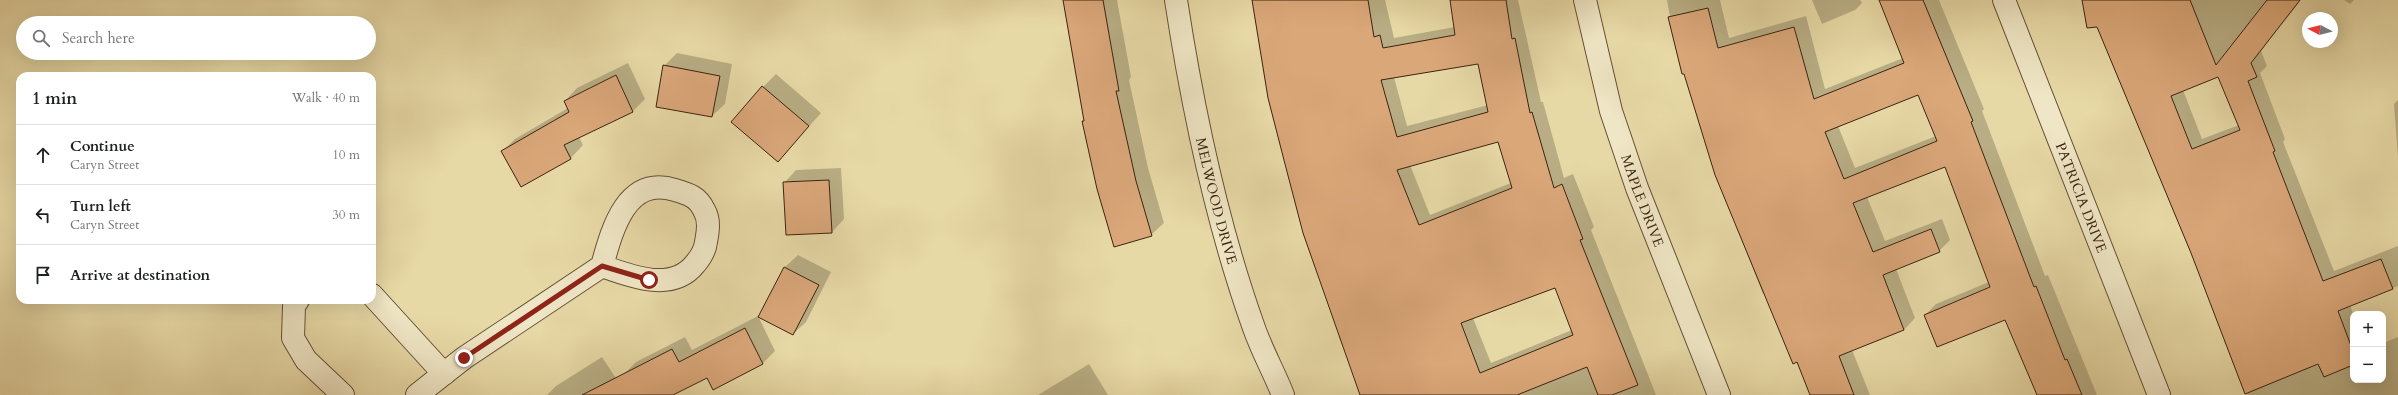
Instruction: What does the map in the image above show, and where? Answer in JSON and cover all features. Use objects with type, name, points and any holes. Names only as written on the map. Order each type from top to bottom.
[{"type":"street","name":"MELWOOD DRIVE","points":[[1176,0],[1187,72],[1203,151],[1230,253],[1254,329],[1283,395]]},
{"type":"street","name":"MAPLE DRIVE","points":[[1585,0],[1596,53],[1613,118],[1637,188],[1719,395]]},
{"type":"street","name":"PATRICIA DRIVE","points":[[2004,0],[2159,395]]},
{"type":"street","points":[[417,395],[464,358],[602,266],[611,231],[626,204],[646,189],[665,187],[685,193],[696,198],[705,211],[709,225],[704,251],[692,268],[680,276],[649,280],[602,266]]},
{"type":"street","points":[[376,299],[444,374]]},
{"type":"street","points":[[295,304],[294,306],[294,338],[306,360],[343,395]]},
{"type":"building","points":[[1063,0],[1103,0],[1119,91],[1116,91],[1136,181],[1152,236],[1114,247],[1097,189],[1082,121],[1084,121]]},
{"type":"building","points":[[1252,0],[1368,0],[1374,37],[1380,35],[1383,48],[1455,35],[1450,0],[1506,0],[1512,39],[1515,38],[1530,113],[1532,112],[1554,188],[1562,184],[1583,239],[1580,240],[1638,385],[1612,395],[1598,395],[1587,367],[1517,395],[1360,395],[1303,233],[1268,98]],"holes":[[[1478,64],[1488,112],[1397,137],[1381,80]],[[1498,142],[1512,188],[1419,225],[1397,170]],[[1555,288],[1573,335],[1480,373],[1461,323]]]},
{"type":"building","points":[[1879,0],[1923,0],[1973,121],[1971,122],[2034,287],[2036,286],[2065,360],[2067,359],[2082,395],[2037,395],[2005,320],[1937,347],[1924,315],[1990,287],[1945,167],[1853,203],[1873,252],[1931,229],[1940,252],[1883,275],[1904,330],[1839,356],[1854,395],[1810,395],[1797,362],[1793,364],[1715,175],[1684,74],[1682,74],[1668,17],[1708,8],[1718,48],[1794,27],[1814,99],[1904,63]],"holes":[[[1918,95],[1937,141],[1844,179],[1825,132]]]},
{"type":"building","points":[[2082,0],[2190,0],[2216,65],[2267,0],[2300,0],[2251,63],[2257,77],[2248,81],[2275,151],[2273,152],[2323,281],[2381,259],[2393,289],[2338,311],[2350,343],[2350,366],[2324,377],[2318,364],[2245,394],[2191,253],[2097,27],[2087,28]],"holes":[[[2218,77],[2240,130],[2192,149],[2171,96]]]},
{"type":"building","points":[[663,65],[720,76],[712,117],[656,107]]},
{"type":"building","points":[[616,75],[633,112],[564,145],[571,159],[521,187],[501,151],[569,112],[564,101]]},
{"type":"building","points":[[762,86],[809,126],[778,162],[731,122]]},
{"type":"building","points":[[829,180],[832,233],[786,235],[783,182]]},
{"type":"building","points":[[784,267],[819,285],[793,335],[758,317]]},
{"type":"building","points":[[745,328],[763,364],[713,390],[707,378],[673,395],[582,395],[672,349],[679,362]]},
{"type":"route","points":[[464,358],[602,266],[626,275],[649,280]]}]
